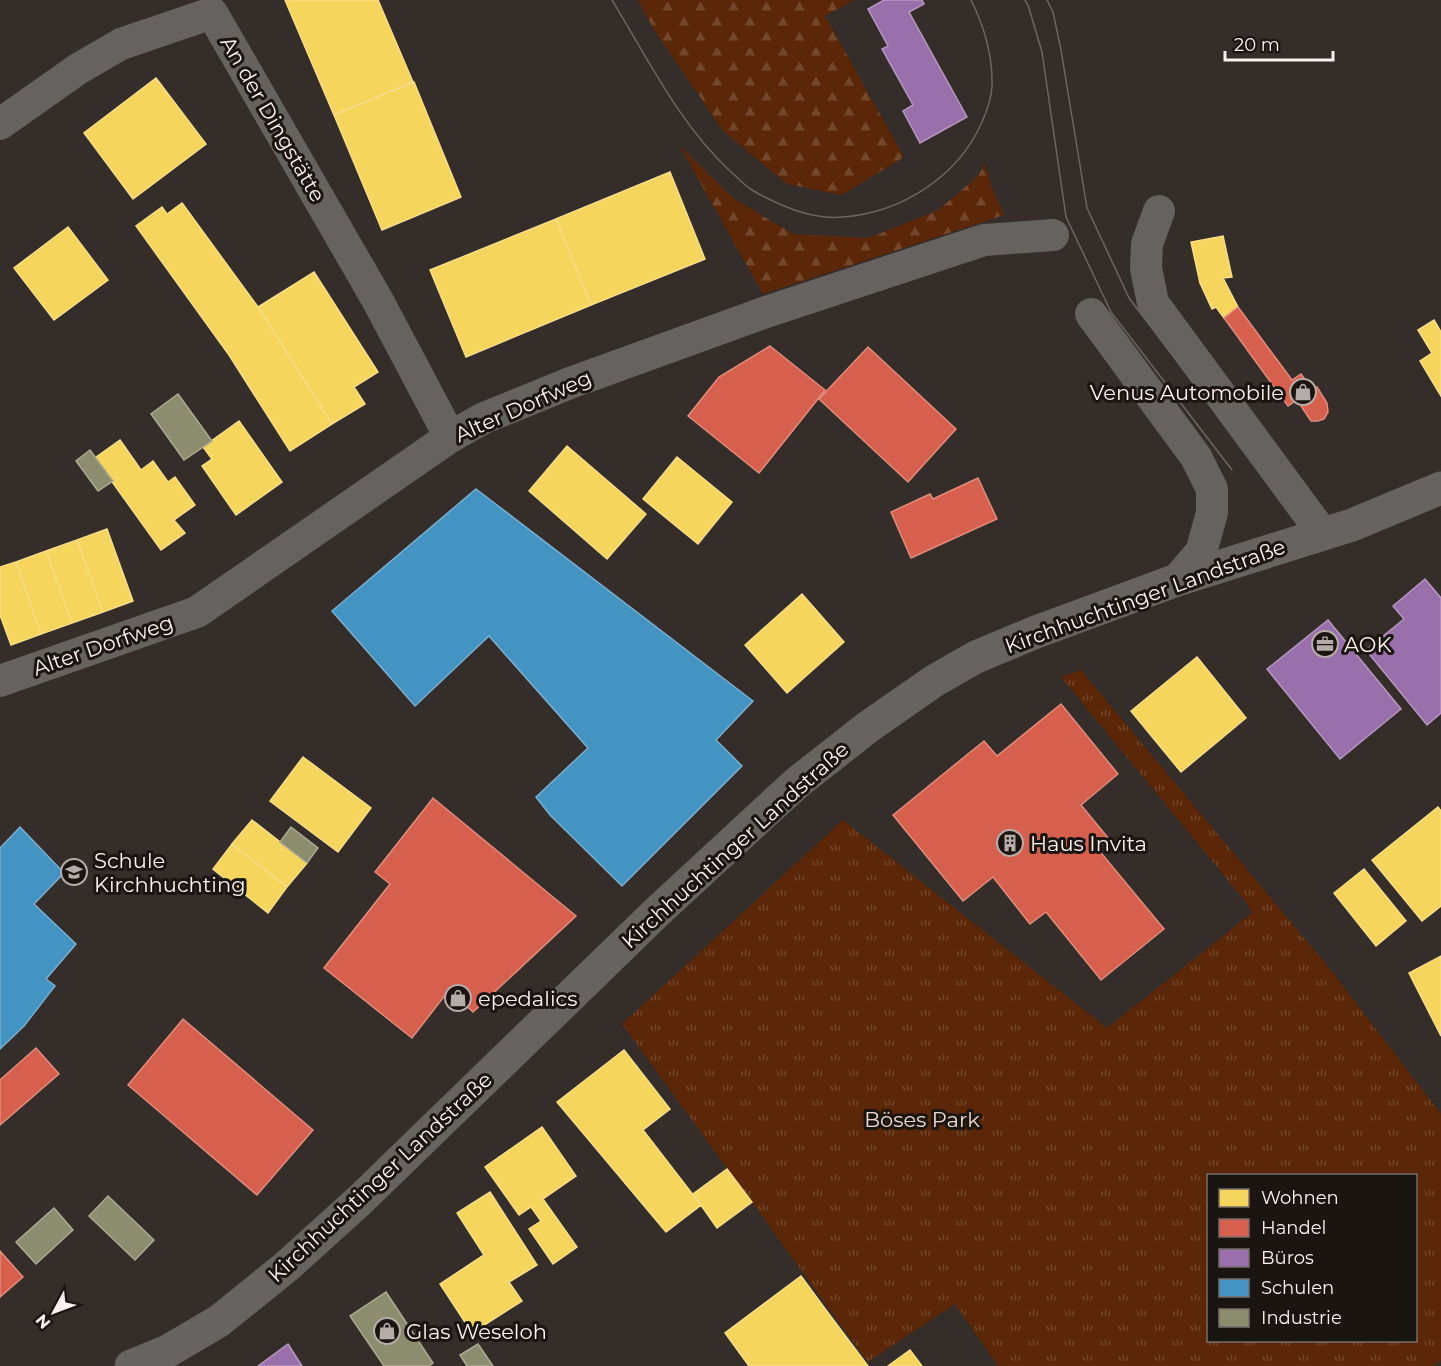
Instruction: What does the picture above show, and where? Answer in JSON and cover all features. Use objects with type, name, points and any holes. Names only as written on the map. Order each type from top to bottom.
[{"type":"main road","name":"Kirchhuchtinger Landstraße","points":[[131,1366],[168,1351],[219,1321],[286,1266],[360,1200],[699,872],[798,782],[868,727],[934,681],[976,657],[1045,628],[1177,580],[1352,525],[1441,488]]},
{"type":"street","name":"An der Dingstätte","points":[[0,124],[78,69],[121,44],[212,13],[378,301],[450,437]]},
{"type":"street","points":[[1159,211],[1147,244],[1146,268],[1153,303],[1323,534]]},
{"type":"street","name":"Alter Dorfweg","points":[[0,681],[197,612],[450,437],[484,418],[570,383],[766,312],[984,240],[1053,235]]},
{"type":"street","points":[[1090,314],[1196,457],[1212,489],[1212,513],[1201,552],[1177,580]]},
{"type":"green space","points":[[638,0],[854,0],[825,16],[904,157],[842,195],[787,184],[724,132],[654,30]]},
{"type":"green space","points":[[679,145],[733,198],[793,234],[868,238],[937,211],[978,176],[985,164],[992,188],[1004,215],[763,294]]},
{"type":"green space","name":"Böses Park","points":[[1081,670],[1329,968],[1441,1114],[1441,1360],[1434,1366],[998,1366],[955,1304],[868,1362],[622,1024],[843,820],[1107,1028],[1252,913],[1245,901],[1061,677]]},
{"type":"building: Wohnen","points":[[285,0],[378,0],[413,82],[334,115]]},
{"type":"building: Wohnen","points":[[156,78],[206,144],[133,199],[84,133]]},
{"type":"building: Wohnen","points":[[414,82],[461,197],[382,230],[334,115]]},
{"type":"building: Wohnen","points":[[670,172],[705,259],[591,305],[556,219]]},
{"type":"building: Wohnen","points":[[182,203],[258,307],[332,424],[290,451],[229,355],[136,226],[162,207],[167,214]]},
{"type":"building: Wohnen","points":[[556,219],[591,305],[466,357],[430,270]]},
{"type":"building: Wohnen","points":[[68,227],[108,280],[54,320],[14,268]]},
{"type":"building: Wohnen","points":[[1223,236],[1232,277],[1223,278],[1238,307],[1224,318],[1216,307],[1212,309],[1200,283],[1191,242]]},
{"type":"building: Wohnen","points":[[314,272],[378,372],[354,387],[365,404],[332,424],[258,307]]},
{"type":"building: Wohnen","points":[[1434,320],[1441,332],[1441,396],[1420,361],[1432,353],[1418,330]]},
{"type":"building: Wohnen","points":[[239,421],[282,482],[236,515],[202,466],[212,459],[203,447]]},
{"type":"building: Wohnen","points":[[120,440],[141,470],[153,461],[168,482],[175,477],[195,505],[174,520],[185,533],[161,550],[95,458]]},
{"type":"building: Wohnen","points":[[567,446],[646,514],[607,559],[529,491]]},
{"type":"building: Wohnen","points":[[677,457],[732,502],[698,544],[643,499]]},
{"type":"building: Wohnen","points":[[107,529],[133,601],[103,612],[77,540]]},
{"type":"building: Wohnen","points":[[77,540],[103,612],[72,623],[46,551]]},
{"type":"building: Wohnen","points":[[46,551],[72,623],[41,634],[16,562]]},
{"type":"building: Wohnen","points":[[16,562],[41,634],[11,645],[0,615],[0,567]]},
{"type":"building: Wohnen","points":[[802,594],[844,642],[787,693],[745,645]]},
{"type":"building: Wohnen","points":[[1197,657],[1246,718],[1181,772],[1131,711]]},
{"type":"building: Wohnen","points":[[303,757],[371,808],[338,852],[270,801]]},
{"type":"building: Wohnen","points":[[1438,807],[1441,811],[1441,906],[1422,921],[1372,860]]},
{"type":"building: Wohnen","points":[[252,820],[307,863],[287,887],[232,844]]},
{"type":"building: Wohnen","points":[[232,844],[287,887],[268,913],[213,869]]},
{"type":"building: Wohnen","points":[[1364,869],[1406,921],[1376,946],[1334,893]]},
{"type":"building: Wohnen","points":[[1441,956],[1441,1036],[1409,973]]},
{"type":"building: Wohnen","points":[[624,1050],[670,1109],[643,1130],[701,1205],[666,1232],[557,1102]]},
{"type":"building: Wohnen","points":[[542,1127],[576,1176],[543,1199],[577,1247],[553,1264],[529,1229],[541,1221],[531,1207],[519,1215],[485,1167]]},
{"type":"building: Wohnen","points":[[727,1169],[752,1202],[717,1228],[693,1194]]},
{"type":"building: Wohnen","points":[[490,1192],[537,1265],[509,1282],[522,1301],[472,1333],[440,1284],[484,1255],[457,1213]]},
{"type":"building: Wohnen","points":[[801,1276],[868,1366],[749,1366],[725,1333]]},
{"type":"building: Wohnen","points":[[910,1350],[922,1366],[888,1366]]},
{"type":"building: Handel","points":[[1238,307],[1292,380],[1301,374],[1312,389],[1317,387],[1327,403],[1328,412],[1324,419],[1311,421],[1297,400],[1288,406],[1224,318]]},
{"type":"building: Handel","points":[[770,346],[825,390],[759,473],[688,416],[719,377]]},
{"type":"building: Handel","points":[[868,347],[956,429],[908,482],[819,399]]},
{"type":"building: Handel","points":[[978,478],[997,519],[911,558],[891,512],[930,494],[933,499]]},
{"type":"building: Handel","name":"Haus Invita","points":[[1061,704],[1118,774],[1081,805],[1109,839],[1097,848],[1164,929],[1101,980],[1046,912],[1030,924],[993,877],[963,901],[893,815],[984,741],[997,756]]},
{"type":"building: Handel","points":[[433,798],[576,916],[473,1012],[449,990],[412,1038],[324,968],[390,884],[375,872]]},
{"type":"building: Handel","points":[[183,1019],[313,1130],[257,1195],[128,1085]]},
{"type":"building: Handel","points":[[36,1048],[59,1074],[0,1125],[0,1080]]},
{"type":"building: Handel","points":[[0,1251],[23,1277],[0,1297]]},
{"type":"building: Büros","points":[[884,0],[922,0],[924,4],[909,12],[967,117],[920,143],[903,111],[913,105],[882,49],[888,46],[868,9]]},
{"type":"building: Büros","points":[[1425,579],[1441,598],[1441,713],[1427,725],[1366,650],[1404,619],[1393,606]]},
{"type":"building: Büros","points":[[1328,620],[1401,709],[1340,759],[1267,669]]},
{"type":"building: Büros","points":[[288,1344],[302,1366],[258,1366]]},
{"type":"building: Schulen","points":[[476,489],[753,701],[716,740],[742,766],[622,886],[550,815],[536,797],[588,748],[489,636],[415,706],[332,611]]},
{"type":"building: Schulen","points":[[20,827],[64,873],[34,904],[76,944],[46,979],[55,986],[24,1026],[0,1049],[0,848]]},
{"type":"building: Industrie","points":[[178,394],[212,441],[184,460],[151,414]]},
{"type":"building: Industrie","points":[[90,450],[113,481],[98,491],[76,461]]},
{"type":"building: Industrie","points":[[291,827],[318,848],[307,863],[280,842]]},
{"type":"building: Industrie","points":[[108,1196],[154,1240],[135,1260],[89,1216]]},
{"type":"building: Industrie","points":[[54,1208],[73,1230],[36,1264],[16,1242]]},
{"type":"building: Industrie","points":[[386,1292],[433,1363],[429,1366],[384,1366],[350,1316]]},
{"type":"building: Industrie","points":[[478,1344],[493,1366],[467,1366],[460,1355]]},
{"type":"tram line","points":[[612,0],[680,112],[696,134],[731,172],[749,188],[772,201],[807,214],[831,217],[864,214],[906,200],[943,175],[972,142],[988,105],[992,76],[987,42],[971,0]]},
{"type":"tram line","points":[[1025,0],[1042,52],[1066,217],[1111,312],[1232,470]]},
{"type":"tram line","points":[[1047,0],[1053,12],[1061,50],[1087,208],[1129,298],[1249,456]]},
{"type":"place","name":"Venus Automobile","points":[[1303,392]]},
{"type":"place","name":"AOK","points":[[1325,644]]},
{"type":"place","name":"Haus Invita","points":[[1010,843]]},
{"type":"place","name":"Schule Kirchhuchting","points":[[74,872]]},
{"type":"place","name":"epedalics","points":[[458,998]]},
{"type":"place","name":"Glas Weseloh","points":[[387,1331]]}]
